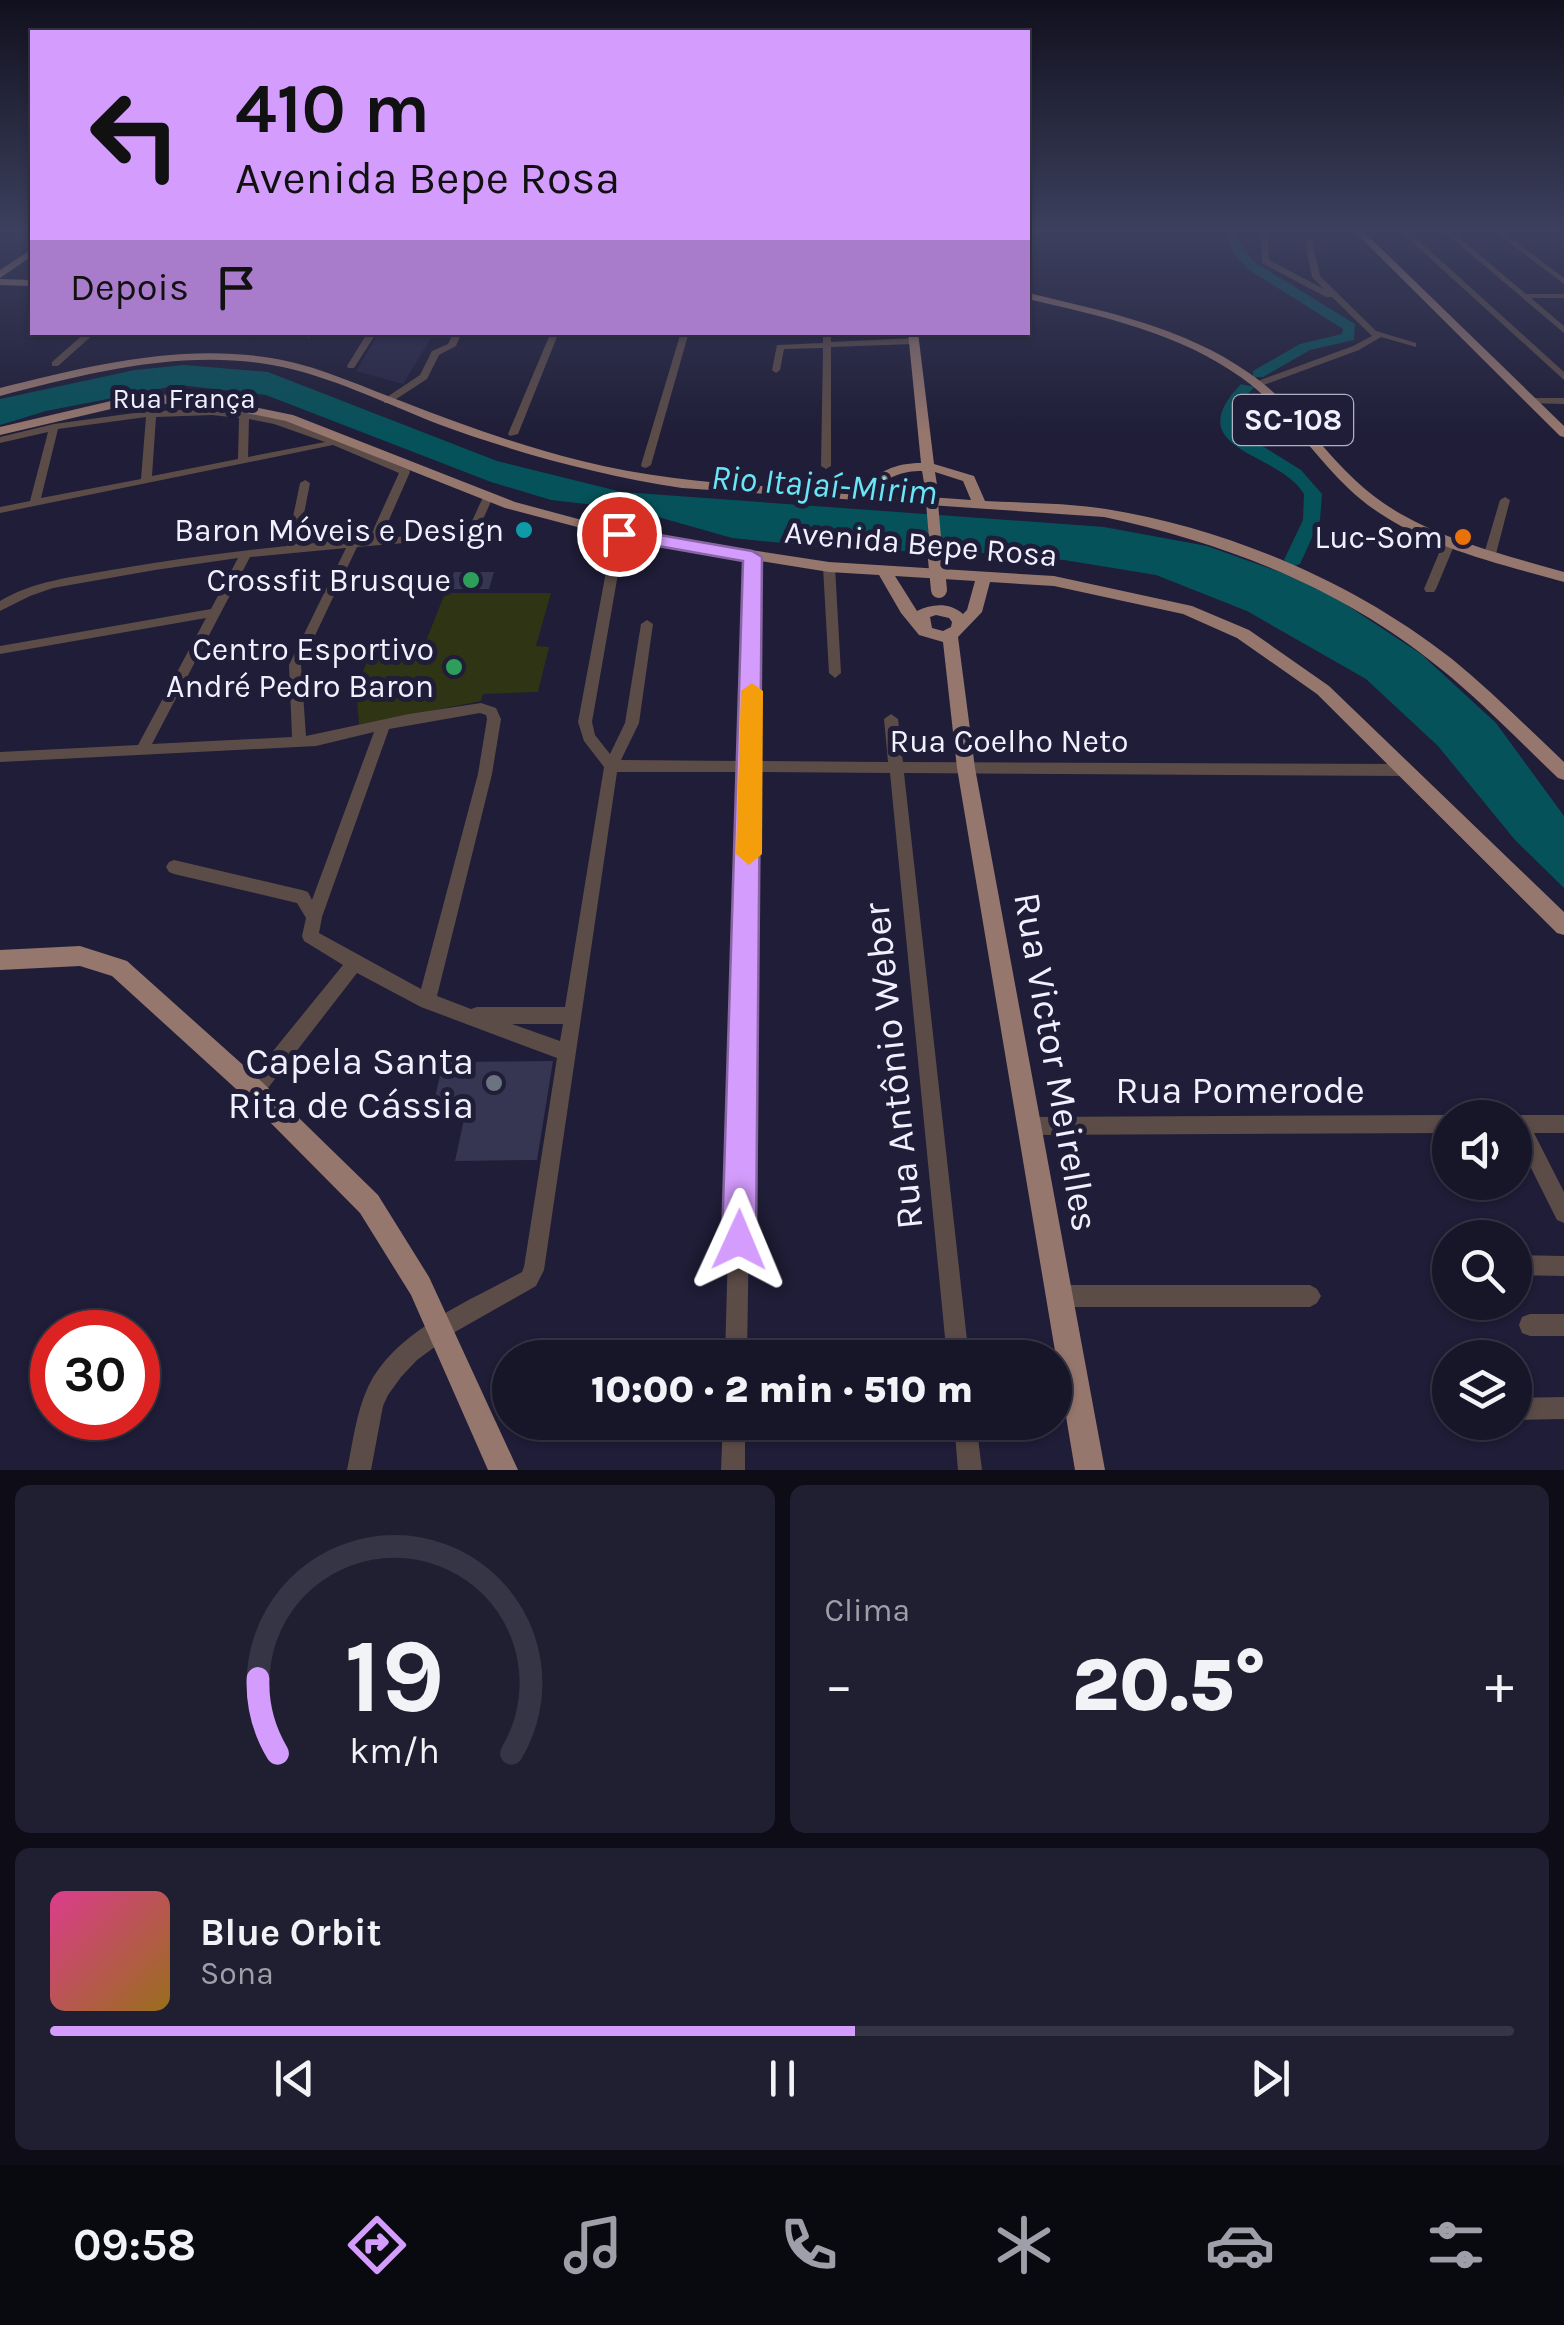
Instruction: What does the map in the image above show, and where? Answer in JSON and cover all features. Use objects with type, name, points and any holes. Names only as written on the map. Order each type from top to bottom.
[{"type":"main road","points":[[1429,298],[1564,433]]},
{"type":"main road","name":"SC-108","points":[[1030,299],[1053,302],[1176,340],[1258,384],[1370,500],[1398,518],[1450,540],[1564,577]]},
{"type":"main road","points":[[914,337],[939,590],[955,631]]},
{"type":"main road","points":[[0,392],[152,362],[221,358],[302,368],[517,449],[617,474],[682,484],[1104,513],[1152,522],[1303,576],[1373,612],[1429,650],[1564,772]]},
{"type":"main road","name":"Avenida Bepe Rosa","points":[[0,432],[128,400],[165,396],[289,418],[488,497],[619,534],[829,567],[1102,588],[1217,622],[1296,669],[1346,710],[1564,926]]},
{"type":"main road","points":[[1536,402],[1564,424]]},
{"type":"main road","points":[[867,494],[876,478],[890,471],[928,468],[952,470],[969,478],[979,503]]},
{"type":"main road","name":"Rua Victor Meirelles","points":[[885,572],[906,609],[926,624],[952,667]]},
{"type":"main road","points":[[955,631],[971,619],[984,576]]},
{"type":"main road","points":[[926,624],[939,590]]},
{"type":"main road","points":[[926,624],[949,611]]},
{"type":"main road","points":[[926,624],[955,631]]},
{"type":"main road","name":"Rua Victor Meirelles","points":[[955,631],[952,667],[966,768],[1090,1470]]},
{"type":"main road","points":[[0,960],[80,956],[119,968],[254,1090],[368,1204],[395,1240],[503,1470]]},
{"type":"street","points":[[1336,298],[1341,300]]},
{"type":"street","points":[[1339,298],[1377,333],[1414,345]]},
{"type":"street","points":[[1476,298],[1564,377]]},
{"type":"street","points":[[1526,298],[1564,330]]},
{"type":"street","points":[[1258,384],[1356,348],[1377,333]]},
{"type":"street","points":[[55,364],[89,335]]},
{"type":"street","points":[[351,366],[371,335]]},
{"type":"street","points":[[386,401],[424,377],[435,354],[452,346],[457,335]]},
{"type":"street","points":[[513,434],[554,335]]},
{"type":"street","points":[[646,465],[685,335]]},
{"type":"street","points":[[826,466],[827,335]]},
{"type":"street","points":[[776,370],[780,346],[827,347],[914,337]]},
{"type":"street","points":[[146,480],[151,416],[165,396]]},
{"type":"street","points":[[1536,402],[1564,402]]},
{"type":"street","name":"Rua França","points":[[0,440],[54,428],[151,416],[244,416],[280,422],[406,472],[374,541]]},
{"type":"street","points":[[243,461],[244,416]]},
{"type":"street","points":[[35,503],[54,428]]},
{"type":"street","points":[[0,510],[330,444]]},
{"type":"street","points":[[292,547],[305,484]]},
{"type":"street","points":[[0,607],[59,583],[248,552],[471,536],[488,497]]},
{"type":"street","points":[[1490,554],[1505,500]]},
{"type":"street","points":[[611,766],[589,736],[585,722],[619,534]]},
{"type":"street","points":[[1430,589],[1450,540]]},
{"type":"street","points":[[298,742],[296,664],[354,542]]},
{"type":"street","points":[[142,750],[248,552]]},
{"type":"street","points":[[736,1340],[751,767],[752,557]]},
{"type":"street","points":[[829,567],[835,673]]},
{"type":"street","points":[[0,650],[216,612]]},
{"type":"street","points":[[359,1470],[380,1388],[408,1354],[530,1279],[534,1270],[611,766],[632,723],[647,624]]},
{"type":"street","points":[[0,757],[298,742],[337,738],[384,724],[481,708],[491,712],[494,719],[485,774],[427,1001]]},
{"type":"street","name":"Rua Antônio Weber","points":[[892,718],[956,1340]]},
{"type":"street","points":[[384,724],[310,936],[314,942],[427,1001],[568,1053]]},
{"type":"street","name":"Rua Coelho Neto","points":[[611,766],[1406,770]]},
{"type":"street","points":[[174,867],[292,892],[302,896],[314,918]]},
{"type":"street","points":[[254,1090],[355,963]]},
{"type":"street","points":[[466,1015],[574,1016]]},
{"type":"street","name":"Rua Pomerode","points":[[1030,1126],[1432,1124]]},
{"type":"street","points":[[1532,1124],[1564,1124]]},
{"type":"street","points":[[1532,1152],[1564,1213]]},
{"type":"street","points":[[1532,1266],[1564,1266]]},
{"type":"street","points":[[1060,1296],[1310,1296]]},
{"type":"street","points":[[1530,1325],[1564,1325]]},
{"type":"street","points":[[1532,1409],[1564,1408]]},
{"type":"street","points":[[733,1470],[734,1440]]},
{"type":"street","points":[[967,1440],[970,1470]]},
{"type":"shaded area","points":[[378,335],[454,335],[431,338],[403,384],[356,371]]},
{"type":"shaded area","points":[[184,365],[268,372],[497,461],[622,492],[1104,527],[1207,546],[1285,574],[1336,598],[1421,654],[1496,723],[1564,816],[1564,888],[1515,840],[1438,746],[1366,679],[1247,611],[1156,575],[1064,560],[959,551],[862,551],[732,538],[630,509],[551,500],[491,482],[266,395],[179,385],[46,411],[0,425],[0,399],[135,370]]},
{"type":"shaded area","name":"Centro Esportivo André Pedro Baron","points":[[445,593],[551,593],[536,646],[549,647],[538,692],[483,694],[481,701],[359,725],[356,687],[374,646],[424,646]]},
{"type":"building","name":"Crossfit Brusque","points":[[454,572],[494,572],[489,589],[448,589]]},
{"type":"building","points":[[553,1061],[537,1160],[455,1161],[467,1105],[433,1106],[443,1062]]},
{"type":"waterway","points":[[1258,374],[1305,347],[1349,337],[1350,327],[1303,298]]},
{"type":"waterway","points":[[1246,387],[1227,412],[1227,424],[1234,436],[1295,474],[1313,494],[1312,520],[1293,560]]},
{"type":"slow traffic","points":[[749,854],[752,691]]},
{"type":"place","name":"Baron Móveis e Design","points":[[524,530]]},
{"type":"place","name":"Luc-Som","points":[[1463,537]]},
{"type":"place","name":"Crossfit Brusque","points":[[471,580]]},
{"type":"place","name":"Centro Esportivo André Pedro Baron","points":[[454,667]]},
{"type":"place","name":"Capela Santa Rita de Cássia","points":[[494,1083]]},
{"type":"route","points":[[619,534],[752,557],[739,1240]]},
{"type":"water label","name":"Rio Itajaí-Mirim","points":[[824,485]]}]
